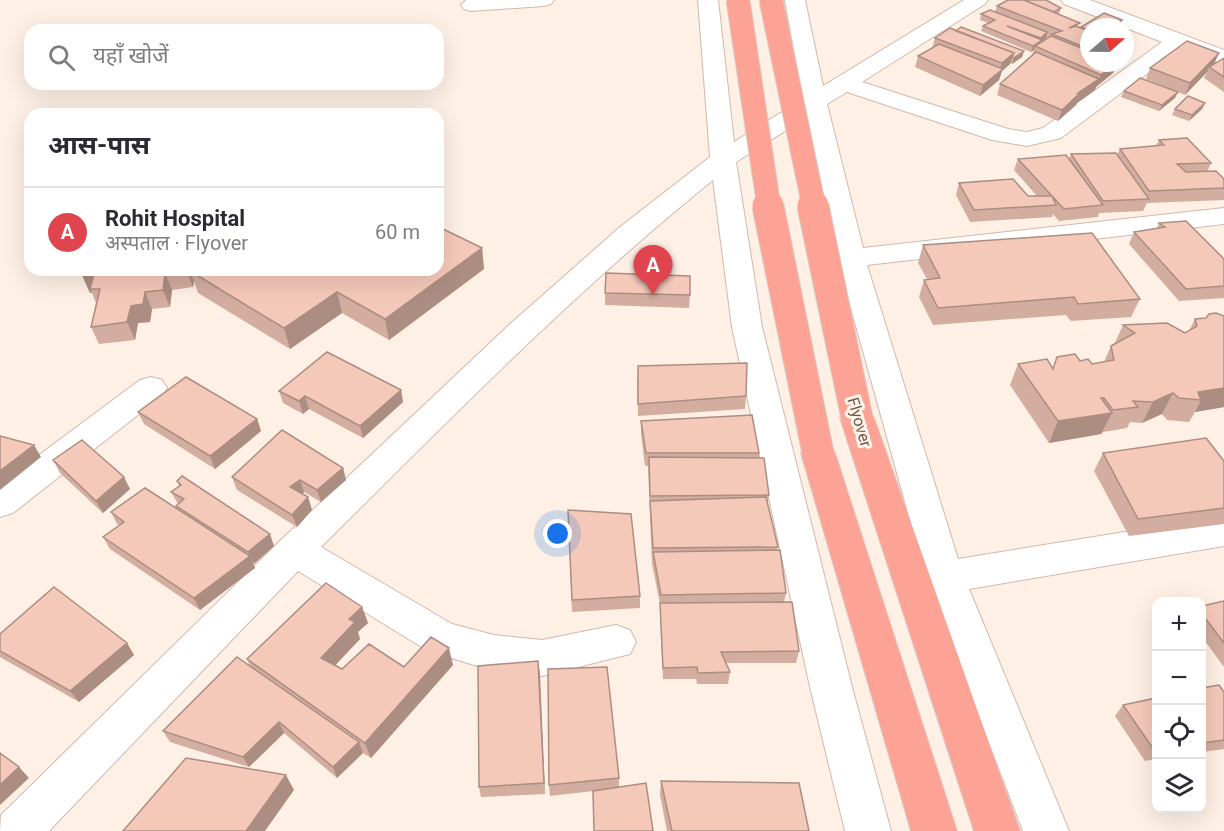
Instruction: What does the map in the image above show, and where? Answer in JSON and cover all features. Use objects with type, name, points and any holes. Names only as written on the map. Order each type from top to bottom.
[{"type":"highway","points":[[738,0],[765,189],[818,453],[934,831]]},
{"type":"highway","name":"Flyover","points":[[771,0],[857,418],[997,831]]},
{"type":"street","points":[[471,5],[544,0]]},
{"type":"street","points":[[708,0],[723,159],[747,327],[831,687],[868,831]]},
{"type":"street","points":[[795,0],[815,102],[851,258],[945,577],[1046,831]]},
{"type":"street","points":[[17,831],[295,550],[519,332],[630,233],[723,159],[978,0]]},
{"type":"street","points":[[1071,0],[1224,58]]},
{"type":"street","points":[[846,84],[1002,135],[1023,140],[1038,139],[1052,133],[1178,40]]},
{"type":"street","points":[[851,258],[1224,216]]},
{"type":"street","points":[[0,503],[151,388]]},
{"type":"street","points":[[945,577],[1224,531]]},
{"type":"street","points":[[295,550],[442,639],[494,653],[542,658],[616,642]]},
{"type":"building","points":[[1008,0],[1024,0],[1080,23],[1069,28],[1080,28],[1080,45],[1052,34],[1062,31],[997,6]]},
{"type":"building","points":[[1024,0],[1046,0],[1061,8],[1054,12]]},
{"type":"building","points":[[990,10],[1047,32],[1041,38],[1007,26],[1042,40],[1033,46],[983,26],[995,20],[981,14]]},
{"type":"building","points":[[1104,13],[1117,18],[1096,18]]},
{"type":"building","points":[[961,27],[1024,51],[1014,58],[1012,57],[1014,53],[956,31]]},
{"type":"building","points":[[950,28],[1014,53],[1002,63],[935,38]]},
{"type":"building","points":[[1051,36],[1080,47],[1080,66],[1035,46]]},
{"type":"building","points":[[1187,41],[1219,53],[1190,83],[1150,68]]},
{"type":"building","points":[[939,44],[1003,69],[983,85],[918,56]]},
{"type":"building","points":[[1036,52],[1099,79],[1078,93],[1080,93],[1062,110],[1000,84]]},
{"type":"building","points":[[1224,58],[1224,77],[1209,67]]},
{"type":"building","points":[[1140,78],[1178,92],[1162,105],[1124,91]]},
{"type":"building","points":[[1188,96],[1205,103],[1192,115],[1175,109]]},
{"type":"building","points":[[1187,138],[1211,163],[1177,164],[1186,172],[1216,171],[1224,179],[1224,188],[1149,191],[1120,149],[1164,145],[1159,140]]},
{"type":"building","points":[[1116,153],[1149,199],[1103,201],[1071,154]]},
{"type":"building","points":[[1066,155],[1103,205],[1064,209],[1018,159]]},
{"type":"building","points":[[1013,179],[1028,196],[1052,196],[1056,205],[974,210],[959,183]]},
{"type":"building","points":[[1186,221],[1224,259],[1224,286],[1186,289],[1134,232],[1165,227],[1159,223]]},
{"type":"building","points":[[444,230],[482,248],[444,276]]},
{"type":"building","points":[[1092,233],[1140,299],[1078,304],[1074,297],[938,308],[924,280],[940,278],[923,245]]},
{"type":"building","points":[[606,273],[690,276],[690,295],[605,293]]},
{"type":"building","points":[[93,276],[165,276],[163,290],[145,292],[143,304],[131,306],[127,322],[91,327],[100,289],[90,289]]},
{"type":"building","points":[[198,276],[444,276],[385,319],[337,292],[284,328]]},
{"type":"building","points":[[1216,313],[1224,316],[1224,388],[1198,392],[1201,400],[1179,398],[1173,393],[1153,402],[1133,401],[1138,407],[1113,410],[1104,398],[1101,398],[1112,413],[1058,421],[1018,364],[1047,359],[1053,369],[1057,357],[1075,354],[1080,361],[1088,359],[1092,364],[1114,360],[1111,346],[1135,333],[1123,325],[1167,323],[1185,333],[1197,326],[1195,319],[1206,318],[1209,314]]},
{"type":"building","points":[[327,352],[401,390],[360,426],[305,396],[299,401],[279,391]]},
{"type":"building","points":[[747,363],[746,396],[638,404],[638,366]]},
{"type":"building","points":[[186,377],[257,419],[210,456],[138,412]]},
{"type":"building","points":[[752,415],[759,453],[646,453],[641,421]]},
{"type":"building","points":[[282,430],[343,468],[317,490],[300,480],[290,487],[308,497],[292,515],[232,477]]},
{"type":"building","points":[[0,436],[34,445],[0,471]]},
{"type":"building","points":[[1206,438],[1224,461],[1224,508],[1138,519],[1103,453]]},
{"type":"building","points":[[82,440],[124,477],[96,501],[53,460]]},
{"type":"building","points":[[649,457],[764,458],[769,495],[650,496]]},
{"type":"building","points":[[182,476],[270,534],[248,552],[176,506],[184,499],[171,492],[181,485],[177,481]]},
{"type":"building","points":[[145,488],[250,556],[194,598],[103,537],[124,522],[111,512]]},
{"type":"building","points":[[766,497],[778,547],[653,548],[650,501]]},
{"type":"building","points":[[568,510],[631,514],[640,596],[572,600]]},
{"type":"building","points":[[780,550],[786,593],[661,595],[653,552]]},
{"type":"building","points":[[326,583],[362,607],[349,619],[355,622],[321,658],[342,669],[369,644],[404,667],[431,637],[449,648],[365,743],[247,659]]},
{"type":"building","points":[[54,587],[127,643],[70,691],[0,651],[0,634]]},
{"type":"building","points":[[1224,601],[1224,643],[1206,619],[1206,605]]},
{"type":"building","points":[[792,602],[799,651],[721,652],[730,672],[698,673],[697,667],[663,668],[660,603]]},
{"type":"building","points":[[237,657],[359,742],[333,767],[279,722],[243,757],[163,731]]},
{"type":"building","points":[[538,661],[544,783],[479,787],[478,666]]},
{"type":"building","points":[[607,667],[619,778],[549,785],[548,669]]},
{"type":"building","points":[[1219,685],[1224,692],[1224,740],[1206,742],[1206,687]]},
{"type":"building","points":[[1152,699],[1152,747],[1123,705]]},
{"type":"building","points":[[0,753],[19,767],[0,785]]},
{"type":"building","points":[[186,758],[286,775],[246,831],[123,831]]},
{"type":"building","points":[[661,781],[799,783],[809,831],[672,831]]},
{"type":"building","points":[[646,783],[653,831],[594,831],[593,791]]},
{"type":"place","name":"Rohit Hospital","points":[[653,295]]}]
